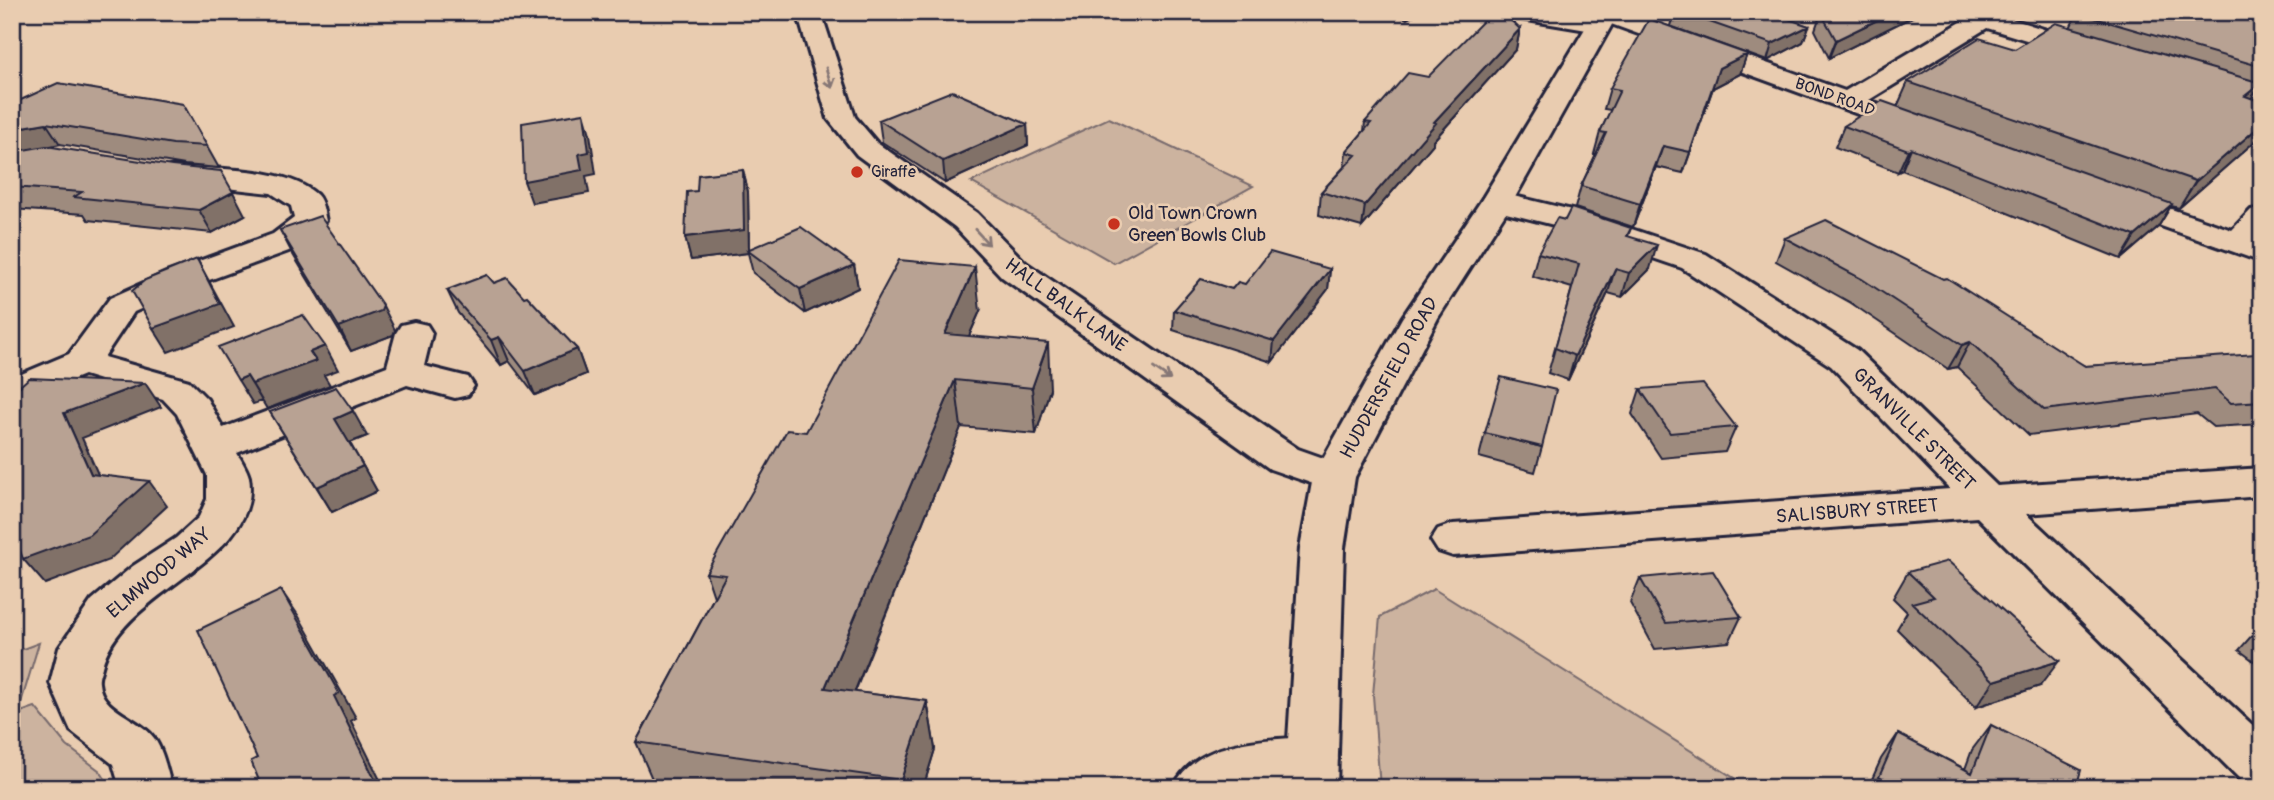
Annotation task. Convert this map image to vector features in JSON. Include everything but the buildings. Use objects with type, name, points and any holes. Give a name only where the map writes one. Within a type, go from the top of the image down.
[{"type":"main road","name":"BOND ROAD","points":[[1521,12],[1604,17],[1937,135]]},
{"type":"main road","name":"HALL BALK LANE","points":[[816,14],[842,119],[867,149],[966,220],[1025,278],[1284,459],[1334,477]]},
{"type":"main road","points":[[1846,102],[1990,16],[2103,55]]},
{"type":"main road","name":"HUDDERSFIELD ROAD","points":[[1312,773],[1322,548],[1334,477],[1420,318],[1497,201],[1604,17]]},
{"type":"main road","points":[[12,392],[82,362],[122,305],[285,241],[310,221],[306,202],[279,185],[185,177],[149,171]]},
{"type":"main road","points":[[2094,191],[2249,248],[2262,217]]},
{"type":"main road","name":"GRANVILLE STREET","points":[[1497,201],[1573,220],[1694,261],[1844,358],[1987,502],[2262,767]]},
{"type":"main road","points":[[404,373],[414,333]]},
{"type":"main road","name":"ELMWOOD WAY","points":[[82,362],[176,390],[193,408],[228,475],[228,499],[216,526],[192,549],[149,578],[108,612],[83,648],[74,682],[89,716],[135,752],[146,788]]},
{"type":"main road","points":[[214,447],[404,373],[455,387]]},
{"type":"main road","name":"SALISBURY STREET","points":[[1453,540],[2262,482]]},
{"type":"main road","points":[[1199,788],[1240,764],[1312,773]]},
{"type":"shaded area","name":"Old Town Crown Green Bowls Club","points":[[1109,118],[1253,186],[1114,263],[971,182]]},
{"type":"shaded area","points":[[1434,589],[1750,788],[1380,788],[1373,695],[1380,617]]},
{"type":"shaded area","points":[[39,643],[18,713],[35,707],[67,746],[100,771],[111,788],[12,788],[12,653]]},
{"type":"place","name":"Giraffe","points":[[857,172]]},
{"type":"place","name":"Old Town Crown Green Bowls Club","points":[[1114,224]]}]
